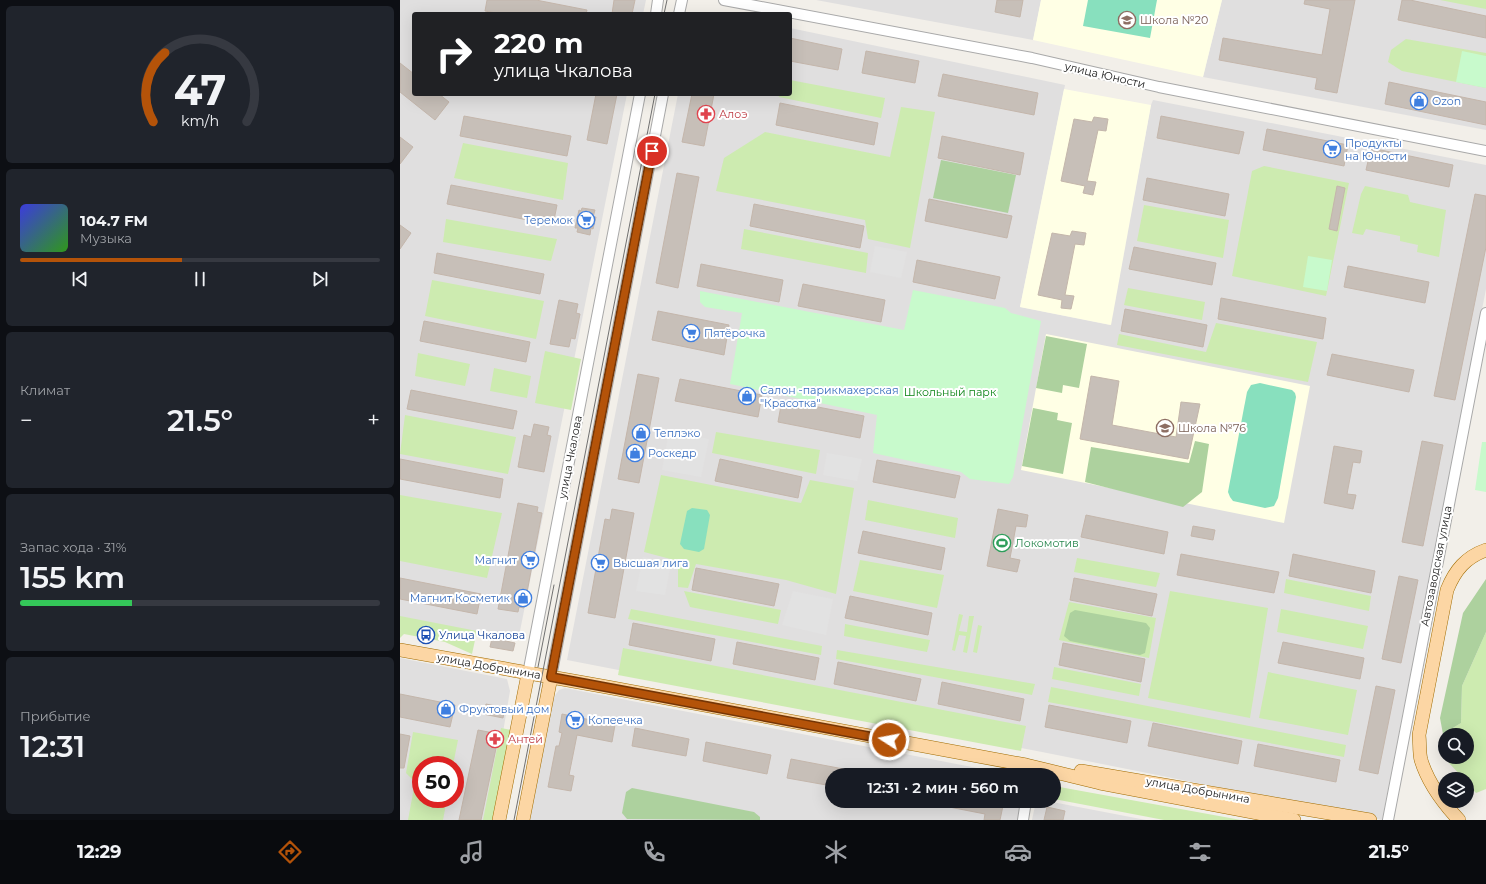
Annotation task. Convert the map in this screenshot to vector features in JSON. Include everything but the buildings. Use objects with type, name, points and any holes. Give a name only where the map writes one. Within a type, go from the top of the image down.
[{"type":"main road","points":[[1459,820],[1446,807],[1431,784],[1421,759],[1419,735],[1444,601],[1452,577],[1467,559],[1486,550]]},
{"type":"main road","name":"улица Добрынина","points":[[400,650],[551,677],[1015,768]]},
{"type":"main road","name":"улица Чкалова","points":[[499,820],[528,674]]},
{"type":"main road","name":"улица Чкалова","points":[[523,820],[551,677]]},
{"type":"main road","name":"улица Добрынина","points":[[1061,774],[1370,820]]},
{"type":"main road","name":"улица Добрынина","points":[[1100,779],[1294,820]]},
{"type":"street","points":[[656,12],[658,0]]},
{"type":"street","points":[[679,12],[682,0]]},
{"type":"street","name":"улица Юности","points":[[724,0],[788,12]]},
{"type":"street","name":"улица Юности","points":[[792,13],[1032,58],[1159,87],[1486,151]]},
{"type":"street","name":"улица Чкалова","points":[[528,674],[640,96]]},
{"type":"street","name":"улица Чкалова","points":[[551,677],[663,96]]},
{"type":"street","name":"Автозаводская улица","points":[[1388,820],[1486,313]]},
{"type":"street","points":[[1023,820],[1025,808]]},
{"type":"shaded area","points":[[400,0],[646,0],[643,12],[412,12],[412,96],[627,96],[518,641],[400,618]]},
{"type":"shaded area","points":[[816,0],[1041,0],[1033,40]]},
{"type":"shaded area","name":"Школа №20","points":[[1041,0],[1222,0],[1203,77],[1033,40]]},
{"type":"shaded area","points":[[1222,0],[1486,0],[1486,130],[1203,77]]},
{"type":"shaded area","points":[[792,28],[1065,85],[1020,307],[1110,325],[1153,100],[1486,165],[1486,289],[1382,820],[1042,752],[567,660],[678,96],[792,96]]},
{"type":"shaded area","points":[[1064,89],[1151,105],[1111,325],[1020,307]]},
{"type":"shaded area","points":[[875,246],[907,252],[901,278],[870,272]]},
{"type":"shaded area","name":"Школа №76","points":[[1046,334],[1310,386],[1284,523],[1021,470]]},
{"type":"shaded area","points":[[669,432],[709,439],[701,477],[662,470]]},
{"type":"shaded area","points":[[827,453],[862,459],[857,481],[823,475]]},
{"type":"shaded area","points":[[643,557],[671,563],[665,595],[636,591]]},
{"type":"shaded area","points":[[793,591],[833,599],[826,635],[782,625]]},
{"type":"shaded area","points":[[400,658],[507,679],[510,691],[488,820],[400,820]]},
{"type":"shaded area","points":[[565,688],[977,768],[825,768],[825,808],[1021,808],[1020,820],[530,820],[552,703],[559,690]]},
{"type":"shaded area","points":[[1061,804],[1146,820],[1032,820],[1035,808],[1061,808]]},
{"type":"green space","points":[[1088,0],[1157,0],[1150,38],[1083,26]]},
{"type":"green space","points":[[1440,0],[1486,0],[1486,9]]},
{"type":"green space","points":[[1406,39],[1486,53],[1486,88],[1402,71],[1388,62],[1391,50]]},
{"type":"green space","points":[[1462,51],[1486,56],[1486,88],[1456,82]]},
{"type":"green space","points":[[792,80],[885,98],[881,118],[779,97],[792,96]]},
{"type":"green space","points":[[901,107],[935,112],[910,248],[868,239],[865,220],[716,191],[724,158],[765,132],[890,157]]},
{"type":"green space","points":[[463,143],[568,163],[563,200],[454,178]]},
{"type":"green space","points":[[941,160],[1016,175],[1008,213],[933,198]]},
{"type":"green space","points":[[1264,166],[1349,183],[1326,296],[1232,276],[1252,171]]},
{"type":"green space","points":[[1365,186],[1408,195],[1410,202],[1446,210],[1439,257],[1417,252],[1418,245],[1400,241],[1400,236],[1366,229],[1363,235],[1352,233],[1361,194]]},
{"type":"green space","points":[[1144,205],[1229,220],[1223,258],[1137,241]]},
{"type":"green space","points":[[446,219],[557,239],[551,261],[443,242]]},
{"type":"green space","points":[[744,229],[868,253],[866,273],[741,249]]},
{"type":"green space","points":[[1308,256],[1332,260],[1327,291],[1303,287]]},
{"type":"green space","points":[[432,280],[544,301],[536,339],[425,316]]},
{"type":"green space","points":[[1128,288],[1205,302],[1202,320],[1124,305]]},
{"type":"green space","name":"Школьный парк","points":[[913,290],[1005,308],[1011,313],[1041,321],[1013,477],[1009,484],[970,479],[961,472],[873,453],[877,415],[730,384],[742,313],[705,307],[700,302],[700,291],[904,330]]},
{"type":"green space","points":[[1216,323],[1317,342],[1308,382],[1117,345],[1119,334],[1206,352]]},
{"type":"green space","points":[[1046,336],[1087,344],[1079,388],[1063,385],[1062,393],[1036,388]]},
{"type":"green space","points":[[545,351],[581,359],[571,410],[535,403]]},
{"type":"green space","points":[[418,353],[470,364],[465,386],[415,376]]},
{"type":"green space","points":[[494,368],[531,376],[527,398],[490,391]]},
{"type":"green space","points":[[1260,383],[1292,390],[1296,397],[1278,498],[1274,506],[1265,508],[1233,501],[1228,492],[1247,392],[1251,385]]},
{"type":"green space","points":[[1033,408],[1058,413],[1057,420],[1072,423],[1063,474],[1022,466]]},
{"type":"green space","points":[[405,415],[516,437],[508,474],[400,454]]},
{"type":"green space","points":[[716,432],[820,450],[816,474],[712,453]]},
{"type":"green space","points":[[1195,441],[1209,444],[1202,492],[1183,507],[1085,482],[1091,447],[1189,463]]},
{"type":"green space","points":[[1482,442],[1486,442],[1486,492],[1475,490]]},
{"type":"green space","points":[[661,475],[801,503],[810,480],[854,488],[836,594],[786,580],[696,564],[688,588],[678,587],[678,561],[644,552]]},
{"type":"green space","points":[[400,495],[502,513],[487,578],[400,561]]},
{"type":"green space","points":[[868,500],[958,518],[955,538],[865,520]]},
{"type":"green space","points":[[692,508],[707,510],[710,515],[704,549],[699,552],[684,549],[680,544],[687,511]]},
{"type":"green space","points":[[1077,558],[1160,573],[1156,587],[1074,572]]},
{"type":"green space","points":[[860,560],[944,575],[937,608],[853,591]]},
{"type":"green space","points":[[1286,579],[1371,596],[1369,611],[1284,593]]},
{"type":"green space","points":[[1486,579],[1486,632],[1462,686],[1461,723],[1453,728],[1442,728],[1440,718],[1463,613]]},
{"type":"green space","points":[[684,591],[781,610],[778,624],[690,607]]},
{"type":"green space","points":[[1170,591],[1268,608],[1250,718],[1148,698]]},
{"type":"green space","points":[[1069,602],[1156,618],[1149,658],[1059,640]]},
{"type":"green space","points":[[631,609],[822,646],[821,655],[628,619]]},
{"type":"green space","points":[[1281,609],[1368,626],[1363,649],[1277,632]]},
{"type":"green space","points":[[1075,610],[1146,623],[1150,628],[1145,653],[1140,655],[1070,641],[1064,636],[1070,613]]},
{"type":"green space","points":[[959,614],[963,615],[959,631],[967,632],[969,616],[974,616],[967,653],[963,652],[966,636],[959,635],[955,651],[952,650]]},
{"type":"green space","points":[[400,616],[477,631],[472,654],[445,642],[404,634],[400,638]]},
{"type":"green space","points":[[845,624],[930,640],[927,652],[844,636]]},
{"type":"green space","points":[[978,625],[982,626],[977,653],[973,652]]},
{"type":"green space","points":[[1486,632],[1486,789],[1476,793],[1474,791],[1474,772],[1457,772],[1450,764],[1474,764],[1474,728],[1453,728],[1461,723],[1462,686]]},
{"type":"green space","points":[[623,648],[1026,726],[1021,751],[618,675]]},
{"type":"green space","points":[[837,650],[1035,684],[1032,695],[836,659]]},
{"type":"green space","points":[[1054,667],[1141,684],[1139,696],[1052,679]]},
{"type":"green space","points":[[1268,672],[1357,690],[1348,735],[1259,718]]},
{"type":"green space","points":[[1051,687],[1346,745],[1344,757],[1048,702]]},
{"type":"green space","points":[[501,728],[512,730],[495,820],[483,820]]},
{"type":"green space","points":[[413,732],[458,740],[455,756],[412,756],[412,779],[406,773]]},
{"type":"green space","points":[[1061,787],[1241,820],[1164,820],[1061,800]]},
{"type":"green space","points":[[632,788],[754,812],[760,817],[760,820],[627,819],[622,813],[626,792]]},
{"type":"green space","points":[[412,798],[412,808],[445,808],[443,820],[408,820]]},
{"type":"tram line","points":[[664,12],[667,0]]},
{"type":"tram line","points":[[514,820],[655,96]]},
{"type":"tram line","points":[[538,667],[554,585]]},
{"type":"place","name":"Школа №20","points":[[1127,20]]},
{"type":"place","name":"Ozon","points":[[1419,101]]},
{"type":"place","name":"Алоэ","points":[[706,114]]},
{"type":"place","name":"Продукты на Юности","points":[[1332,149]]},
{"type":"place","name":"Теремок","points":[[586,220]]},
{"type":"place","name":"Пятёрочка","points":[[691,333]]},
{"type":"place","name":"Салон -парикмахерская \"Красотка\"","points":[[747,396]]},
{"type":"place","name":"Школа №76","points":[[1165,428]]},
{"type":"place","name":"Теплэко","points":[[641,433]]},
{"type":"place","name":"Роскедр","points":[[635,453]]},
{"type":"place","name":"Локомотив","points":[[1002,543]]},
{"type":"place","name":"Магнит","points":[[530,560]]},
{"type":"place","name":"Высшая лига","points":[[600,563]]},
{"type":"place","name":"Магнит Косметик","points":[[523,598]]},
{"type":"place","name":"Улица Чкалова","points":[[426,635]]},
{"type":"place","name":"Фруктовый дом","points":[[446,709]]},
{"type":"place","name":"Копеечка","points":[[575,720]]},
{"type":"place","name":"Антей","points":[[495,739]]},
{"type":"route","points":[[652,151],[551,677],[889,740]]}]
